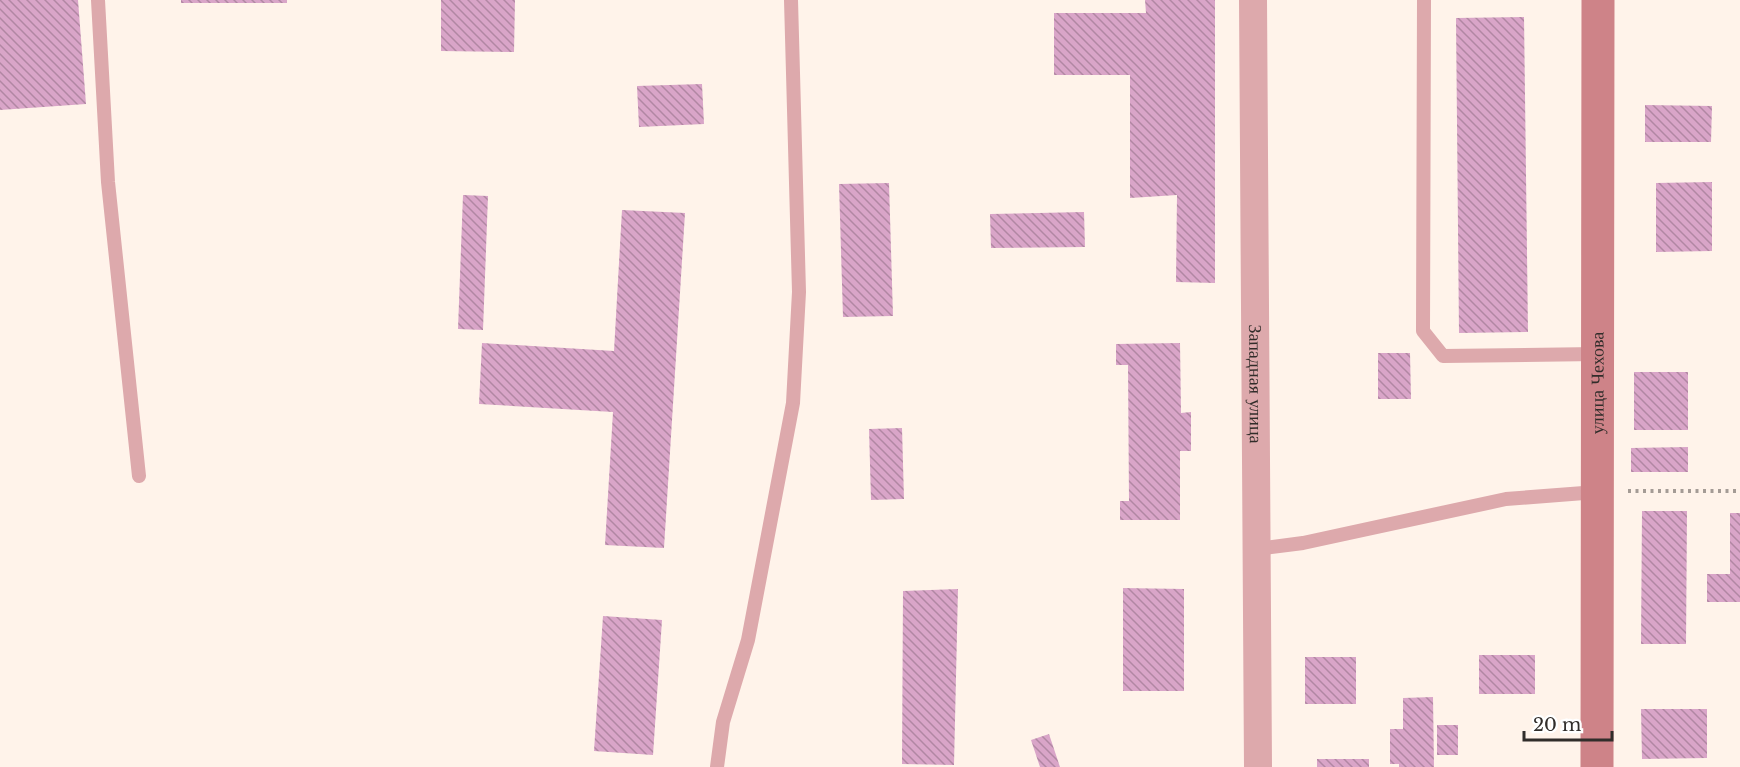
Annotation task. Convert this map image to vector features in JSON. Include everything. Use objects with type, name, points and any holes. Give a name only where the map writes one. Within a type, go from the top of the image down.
[{"type":"street","name":"Западная улица","points":[[1253,0],[1258,767]]},
{"type":"street","name":"улица Чехова","points":[[1597,767],[1598,0]]},
{"type":"lane","points":[[98,0],[108,182],[139,476]]},
{"type":"lane","points":[[717,767],[723,722],[748,640],[793,403],[799,292],[790,0]]},
{"type":"lane","points":[[1424,0],[1424,332],[1443,356],[1597,354]]},
{"type":"lane","points":[[1257,549],[1303,543],[1506,499],[1598,492]]},
{"type":"path","points":[[1598,492],[1740,491]]},
{"type":"building","points":[[0,0],[78,0],[86,104],[0,110]]},
{"type":"building","points":[[181,0],[287,0],[287,3],[181,3]]},
{"type":"building","points":[[441,0],[515,0],[514,52],[441,51]]},
{"type":"building","points":[[1145,0],[1215,0],[1215,283],[1176,282],[1177,195],[1130,198],[1130,75],[1054,75],[1054,13],[1146,13]]},
{"type":"building","points":[[1524,17],[1528,332],[1459,333],[1456,18]]},
{"type":"building","points":[[702,84],[704,124],[639,127],[637,86]]},
{"type":"building","points":[[1645,105],[1712,106],[1711,142],[1645,142]]},
{"type":"building","points":[[1712,182],[1712,251],[1656,252],[1656,183]]},
{"type":"building","points":[[889,183],[893,316],[843,317],[839,184]]},
{"type":"building","points":[[463,195],[488,196],[483,330],[458,329]]},
{"type":"building","points":[[622,210],[685,213],[664,548],[605,545],[613,412],[479,404],[482,343],[614,351]]},
{"type":"building","points":[[1084,212],[1085,247],[991,248],[990,214]]},
{"type":"building","points":[[1180,343],[1181,413],[1191,412],[1191,451],[1180,451],[1180,520],[1120,520],[1120,501],[1129,501],[1128,365],[1116,365],[1116,344]]},
{"type":"building","points":[[1378,353],[1410,353],[1411,399],[1378,399]]},
{"type":"building","points":[[1634,372],[1688,372],[1688,430],[1634,430]]},
{"type":"building","points":[[902,428],[904,499],[871,500],[869,429]]},
{"type":"building","points":[[1688,447],[1688,472],[1631,472],[1631,448]]},
{"type":"building","points":[[1642,511],[1687,511],[1686,644],[1641,644]]},
{"type":"building","points":[[1730,513],[1740,513],[1740,602],[1707,602],[1707,574],[1730,574]]},
{"type":"building","points":[[1123,588],[1184,589],[1184,691],[1123,691]]},
{"type":"building","points":[[958,589],[954,765],[902,764],[903,591]]},
{"type":"building","points":[[603,616],[662,620],[653,755],[594,751]]},
{"type":"building","points":[[1479,655],[1535,655],[1535,694],[1479,694]]},
{"type":"building","points":[[1305,657],[1356,657],[1356,704],[1305,704]]},
{"type":"building","points":[[1433,697],[1434,767],[1399,767],[1399,764],[1390,764],[1390,729],[1403,729],[1403,698]]},
{"type":"building","points":[[1641,709],[1707,709],[1707,758],[1642,759]]},
{"type":"building","points":[[1437,725],[1458,725],[1458,755],[1437,755]]},
{"type":"building","points":[[1049,734],[1060,767],[1040,767],[1031,740]]},
{"type":"building","points":[[1317,759],[1369,759],[1369,767],[1317,767]]}]
